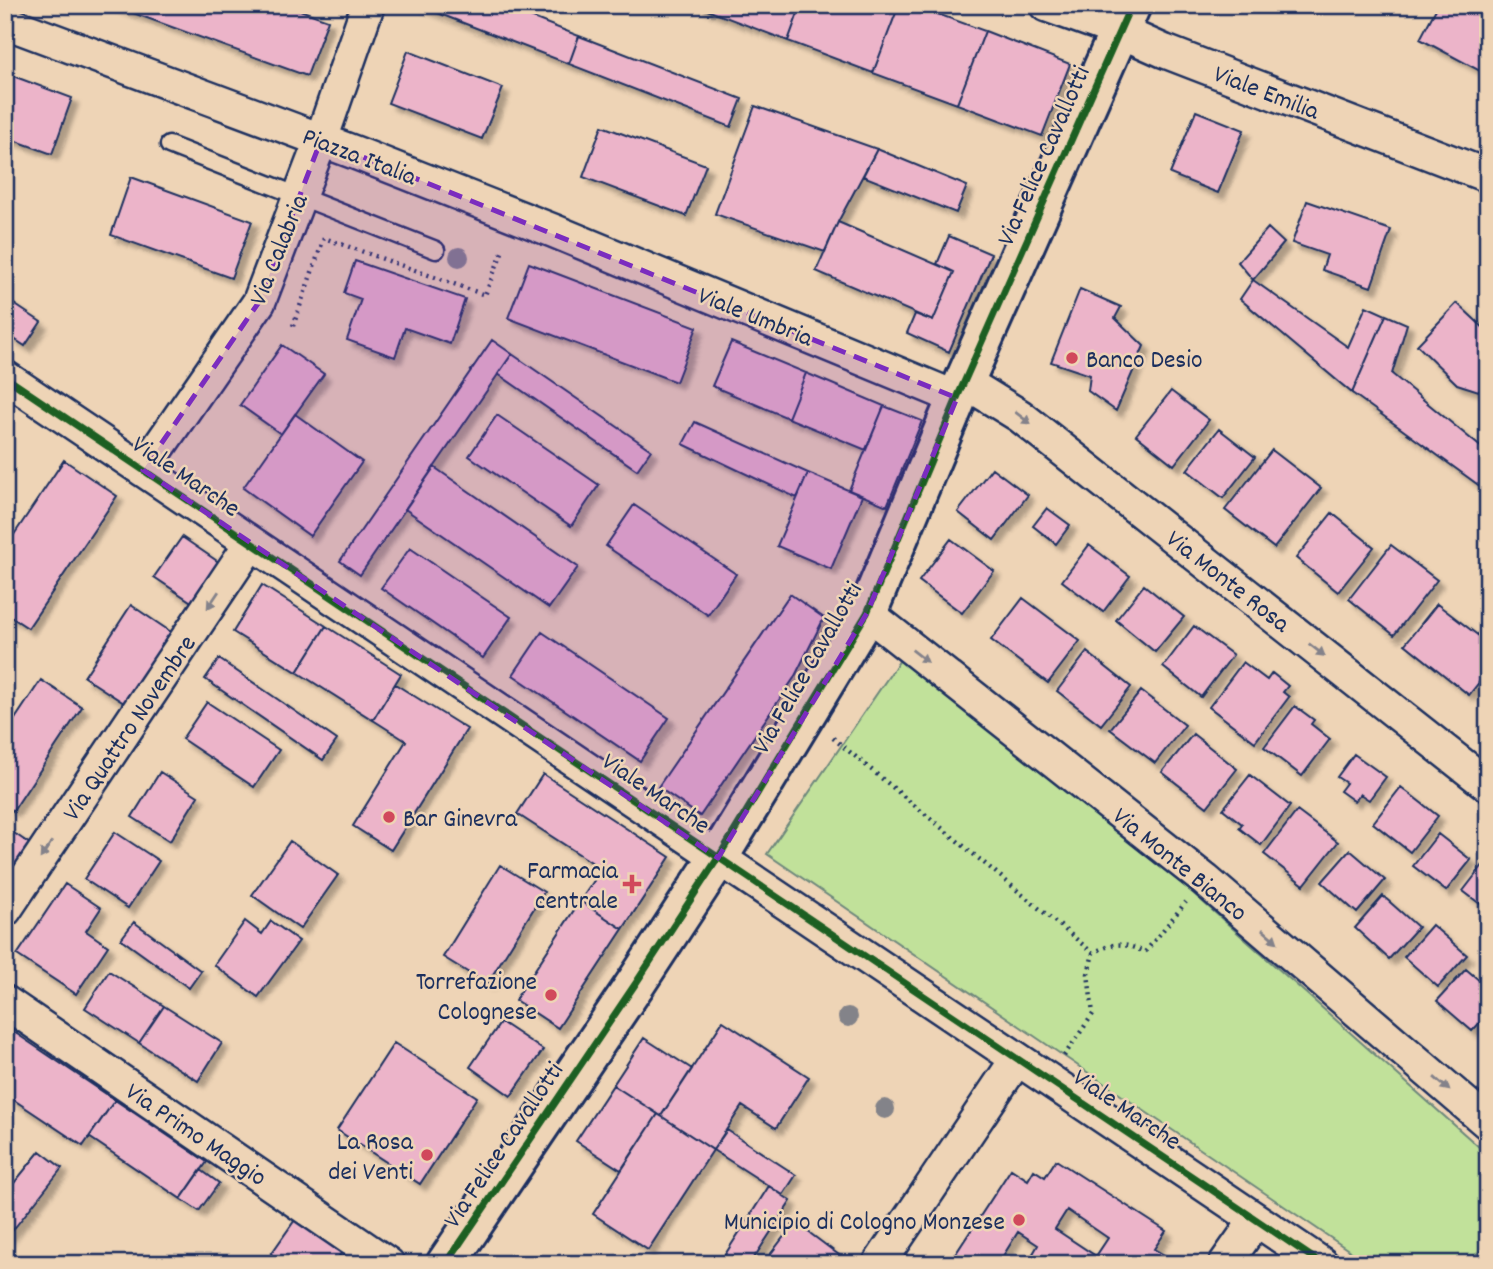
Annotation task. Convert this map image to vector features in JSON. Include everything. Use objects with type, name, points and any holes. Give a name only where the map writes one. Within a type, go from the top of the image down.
[{"type":"street","name":"Via Calabria","points":[[143,470],[258,302],[321,140],[368,5]]},
{"type":"street","name":"Viale Emilia","points":[[1046,5],[1125,18],[1164,51],[1488,176]]},
{"type":"street","name":"Via Felice Cavallotti","points":[[446,1264],[718,858],[867,612],[961,390],[1125,18]]},
{"type":"street","name":"Piazza Italia","points":[[5,22],[321,140],[554,231]]},
{"type":"street","name":"Viale Umbria","points":[[554,231],[961,390]]},
{"type":"street","name":"Viale Marche","points":[[5,377],[1322,1264]]},
{"type":"street","name":"Via Monte Rosa","points":[[961,390],[1020,416],[1488,785]]},
{"type":"street","name":"Via Quattro Novembre","points":[[5,910],[251,543]]},
{"type":"street","name":"Via Monte Bianco","points":[[867,612],[1205,880],[1488,1123]]},
{"type":"street","name":"Via Primo Maggio","points":[[5,1002],[388,1264]]},
{"type":"street","points":[[878,1264],[1017,1059]]},
{"type":"street","points":[[1225,1264],[1256,1220]]},
{"type":"lane","points":[[169,145],[436,250]]},
{"type":"path","points":[[293,326],[324,237],[485,295],[503,250]]},
{"type":"path","points":[[833,738],[1093,953]]},
{"type":"path","points":[[1093,953],[1111,944],[1129,946],[1145,952],[1205,880]]},
{"type":"path","points":[[1048,1080],[1093,1014],[1088,974],[1093,953]]},
{"type":"highlighted area","points":[[321,140],[957,398],[867,613],[718,858],[143,470],[259,302]]},
{"type":"green space","points":[[900,660],[1186,887],[1488,1155],[1488,1244],[1465,1264],[1369,1264],[767,854]]},
{"type":"building","points":[[111,5],[286,5],[328,20],[307,76]]},
{"type":"building","points":[[417,5],[500,5],[579,36],[569,64]]},
{"type":"building","points":[[801,5],[788,41],[699,7]]},
{"type":"building","points":[[801,5],[899,5],[873,73],[788,41]]},
{"type":"building","points":[[899,5],[913,5],[985,31],[957,104],[873,73]]},
{"type":"building","points":[[1438,5],[1479,5],[1488,10],[1488,57],[1480,71],[1420,39]]},
{"type":"building","points":[[985,31],[1070,64],[1042,136],[957,104]]},
{"type":"building","points":[[579,36],[742,99],[731,127],[569,64]]},
{"type":"building","points":[[408,51],[503,88],[482,139],[388,103]]},
{"type":"building","points":[[5,73],[72,98],[52,154],[5,137]]},
{"type":"building","points":[[755,106],[877,149],[825,252],[715,214]]},
{"type":"building","points":[[1196,111],[1244,130],[1218,193],[1170,174]]},
{"type":"building","points":[[602,126],[706,165],[686,216],[583,177]]},
{"type":"building","points":[[877,149],[967,186],[956,213],[863,176]]},
{"type":"building","points":[[131,177],[252,221],[231,278],[111,235]]},
{"type":"building","points":[[1307,201],[1391,230],[1371,287],[1322,270],[1327,255],[1292,243]]},
{"type":"building","points":[[838,222],[954,272],[933,321],[816,271]]},
{"type":"building","points":[[1268,228],[1284,243],[1253,280],[1238,262]]},
{"type":"building","points":[[949,236],[991,254],[949,352],[907,333],[915,314],[933,321],[954,272],[937,264]]},
{"type":"building","points":[[355,261],[465,299],[450,344],[405,328],[395,357],[347,340],[361,299],[344,293]]},
{"type":"building","points":[[529,263],[697,327],[676,382],[508,318]]},
{"type":"building","points":[[1253,280],[1348,347],[1366,306],[1386,315],[1352,393],[1240,299]]},
{"type":"building","points":[[1080,289],[1121,307],[1115,318],[1144,346],[1116,411],[1088,391],[1090,375],[1051,362]]},
{"type":"building","points":[[5,298],[41,322],[25,346],[5,333]]},
{"type":"building","points":[[1457,303],[1488,332],[1488,394],[1457,384],[1417,345]]},
{"type":"building","points":[[1386,315],[1407,324],[1392,374],[1488,453],[1488,492],[1352,393]]},
{"type":"building","points":[[492,340],[512,354],[360,575],[340,561]]},
{"type":"building","points":[[731,342],[806,373],[788,418],[712,386]]},
{"type":"building","points":[[282,345],[324,374],[281,434],[240,405]]},
{"type":"building","points":[[512,354],[651,450],[637,470],[498,374]]},
{"type":"building","points":[[806,373],[884,406],[866,450],[788,418]]},
{"type":"building","points":[[1171,391],[1209,420],[1174,465],[1136,435]]},
{"type":"building","points":[[884,406],[922,421],[887,506],[849,490]]},
{"type":"building","points":[[295,414],[362,462],[310,536],[243,488]]},
{"type":"building","points":[[497,415],[599,485],[571,526],[469,456]]},
{"type":"building","points":[[695,422],[808,473],[797,498],[683,444]]},
{"type":"building","points":[[1219,429],[1255,457],[1223,498],[1187,470]]},
{"type":"building","points":[[1272,450],[1321,488],[1274,548],[1225,510]]},
{"type":"building","points":[[64,460],[117,496],[28,628],[5,613],[5,548]]},
{"type":"building","points":[[434,467],[578,567],[549,608],[405,509]]},
{"type":"building","points":[[992,468],[1028,495],[994,540],[958,512]]},
{"type":"building","points":[[808,473],[862,496],[831,569],[777,546]]},
{"type":"building","points":[[634,505],[736,574],[708,615],[606,546]]},
{"type":"building","points":[[1047,508],[1070,525],[1056,544],[1033,526]]},
{"type":"building","points":[[1332,513],[1374,547],[1338,592],[1296,558]]},
{"type":"building","points":[[182,537],[223,565],[196,605],[154,577]]},
{"type":"building","points":[[951,539],[994,571],[962,613],[919,581]]},
{"type":"building","points":[[1089,545],[1130,576],[1103,612],[1062,581]]},
{"type":"building","points":[[1391,545],[1437,580],[1394,635],[1349,599]]},
{"type":"building","points":[[410,548],[511,617],[483,658],[381,588]]},
{"type":"building","points":[[262,585],[326,626],[297,672],[233,632]]},
{"type":"building","points":[[1144,585],[1184,617],[1155,652],[1116,620]]},
{"type":"building","points":[[790,594],[824,618],[794,678],[700,816],[658,787]]},
{"type":"building","points":[[1023,598],[1080,641],[1048,683],[991,640]]},
{"type":"building","points":[[1437,604],[1488,643],[1488,671],[1469,695],[1405,644]]},
{"type":"building","points":[[131,605],[171,632],[124,703],[84,677]]},
{"type":"building","points":[[326,626],[401,674],[373,720],[297,672]]},
{"type":"building","points":[[1194,626],[1233,655],[1201,697],[1163,667]]},
{"type":"building","points":[[542,632],[669,718],[640,761],[513,675]]},
{"type":"building","points":[[1087,652],[1131,687],[1101,725],[1057,691]]},
{"type":"building","points":[[219,659],[337,740],[323,760],[205,679]]},
{"type":"building","points":[[1243,662],[1267,680],[1272,673],[1288,686],[1283,692],[1289,697],[1255,742],[1209,707]]},
{"type":"building","points":[[41,680],[82,707],[13,811],[5,805],[5,734]]},
{"type":"building","points":[[395,684],[467,729],[391,850],[353,826],[406,741],[373,720]]},
{"type":"building","points":[[1141,691],[1185,725],[1155,763],[1110,729]]},
{"type":"building","points":[[207,702],[279,750],[254,787],[182,739]]},
{"type":"building","points":[[1295,706],[1314,720],[1311,724],[1330,739],[1302,776],[1264,747]]},
{"type":"building","points":[[1193,734],[1237,769],[1207,807],[1162,772]]},
{"type":"building","points":[[1354,754],[1386,777],[1369,800],[1360,794],[1354,801],[1340,791],[1346,783],[1337,777]]},
{"type":"building","points":[[160,772],[198,796],[170,841],[132,817]]},
{"type":"building","points":[[543,774],[670,857],[623,929],[580,901],[602,869],[517,814]]},
{"type":"building","points":[[1250,775],[1290,806],[1261,845],[1239,828],[1242,824],[1223,809]]},
{"type":"building","points":[[1401,787],[1438,816],[1410,852],[1373,823]]},
{"type":"building","points":[[1297,811],[1338,842],[1304,885],[1264,854]]},
{"type":"building","points":[[5,827],[30,844],[5,880]]},
{"type":"building","points":[[115,832],[159,861],[128,908],[84,879]]},
{"type":"building","points":[[1438,834],[1471,860],[1446,891],[1413,866]]},
{"type":"building","points":[[290,841],[338,875],[300,929],[252,895]]},
{"type":"building","points":[[1350,850],[1385,880],[1357,913],[1322,882]]},
{"type":"building","points":[[1488,860],[1488,910],[1463,891]]},
{"type":"building","points":[[500,865],[544,892],[487,984],[443,957]]},
{"type":"building","points":[[65,884],[101,908],[86,931],[108,946],[76,994],[17,955]]},
{"type":"building","points":[[1383,896],[1418,927],[1389,959],[1355,928]]},
{"type":"building","points":[[580,901],[623,929],[558,1028],[515,1000]]},
{"type":"building","points":[[245,921],[262,934],[271,921],[299,941],[258,997],[214,965]]},
{"type":"building","points":[[134,922],[201,971],[189,988],[121,939]]},
{"type":"building","points":[[1432,925],[1467,955],[1438,987],[1404,957]]},
{"type":"building","points":[[1466,969],[1488,988],[1488,1014],[1472,1031],[1437,1001]]},
{"type":"building","points":[[109,971],[164,1006],[139,1043],[85,1008]]},
{"type":"building","points":[[164,1006],[222,1043],[198,1081],[139,1043]]},
{"type":"building","points":[[723,1021],[809,1077],[776,1128],[742,1106],[713,1150],[661,1116]]},
{"type":"building","points":[[501,1022],[543,1050],[511,1096],[470,1067]]},
{"type":"building","points":[[5,1026],[115,1100],[83,1146],[5,1094]]},
{"type":"building","points":[[644,1038],[692,1069],[661,1116],[613,1085]]},
{"type":"building","points":[[394,1043],[477,1097],[420,1184],[337,1130]]},
{"type":"building","points":[[613,1085],[658,1114],[621,1170],[576,1141]]},
{"type":"building","points":[[115,1100],[207,1162],[181,1199],[89,1137]]},
{"type":"building","points":[[658,1114],[713,1150],[648,1250],[593,1214]]},
{"type":"building","points":[[727,1130],[796,1175],[783,1195],[713,1150]]},
{"type":"building","points":[[40,1151],[62,1168],[5,1240],[5,1194]]},
{"type":"building","name":"Municipio di Cologno Monzese","points":[[1056,1160],[1166,1231],[1154,1249],[1166,1256],[1161,1264],[1027,1264],[1038,1245],[1018,1232],[998,1264],[949,1264],[1011,1169],[1028,1180],[1034,1170],[1045,1177]],"holes":[[[1067,1210],[1108,1238],[1096,1256],[1055,1229]]]},
{"type":"building","points":[[201,1170],[219,1183],[199,1211],[181,1199]]},
{"type":"building","points":[[769,1186],[791,1201],[750,1264],[719,1264]]},
{"type":"building","points":[[297,1217],[343,1250],[334,1264],[264,1264]]},
{"type":"building","points":[[795,1222],[851,1264],[763,1264]]},
{"type":"cycle path","points":[[446,1264],[718,858],[867,613],[957,398],[1131,5]]},
{"type":"cycle path","points":[[5,377],[1322,1264]]},
{"type":"place","name":"Banco Desio","points":[[1072,358]]},
{"type":"place","name":"Bar Ginevra","points":[[389,817]]},
{"type":"place","name":"Farmacia centrale","points":[[632,884]]},
{"type":"place","name":"Torrefazione Colognese","points":[[551,995]]},
{"type":"place","name":"La Rosa dei Venti","points":[[427,1155]]},
{"type":"place","name":"Municipio di Cologno Monzese","points":[[1019,1220]]}]
